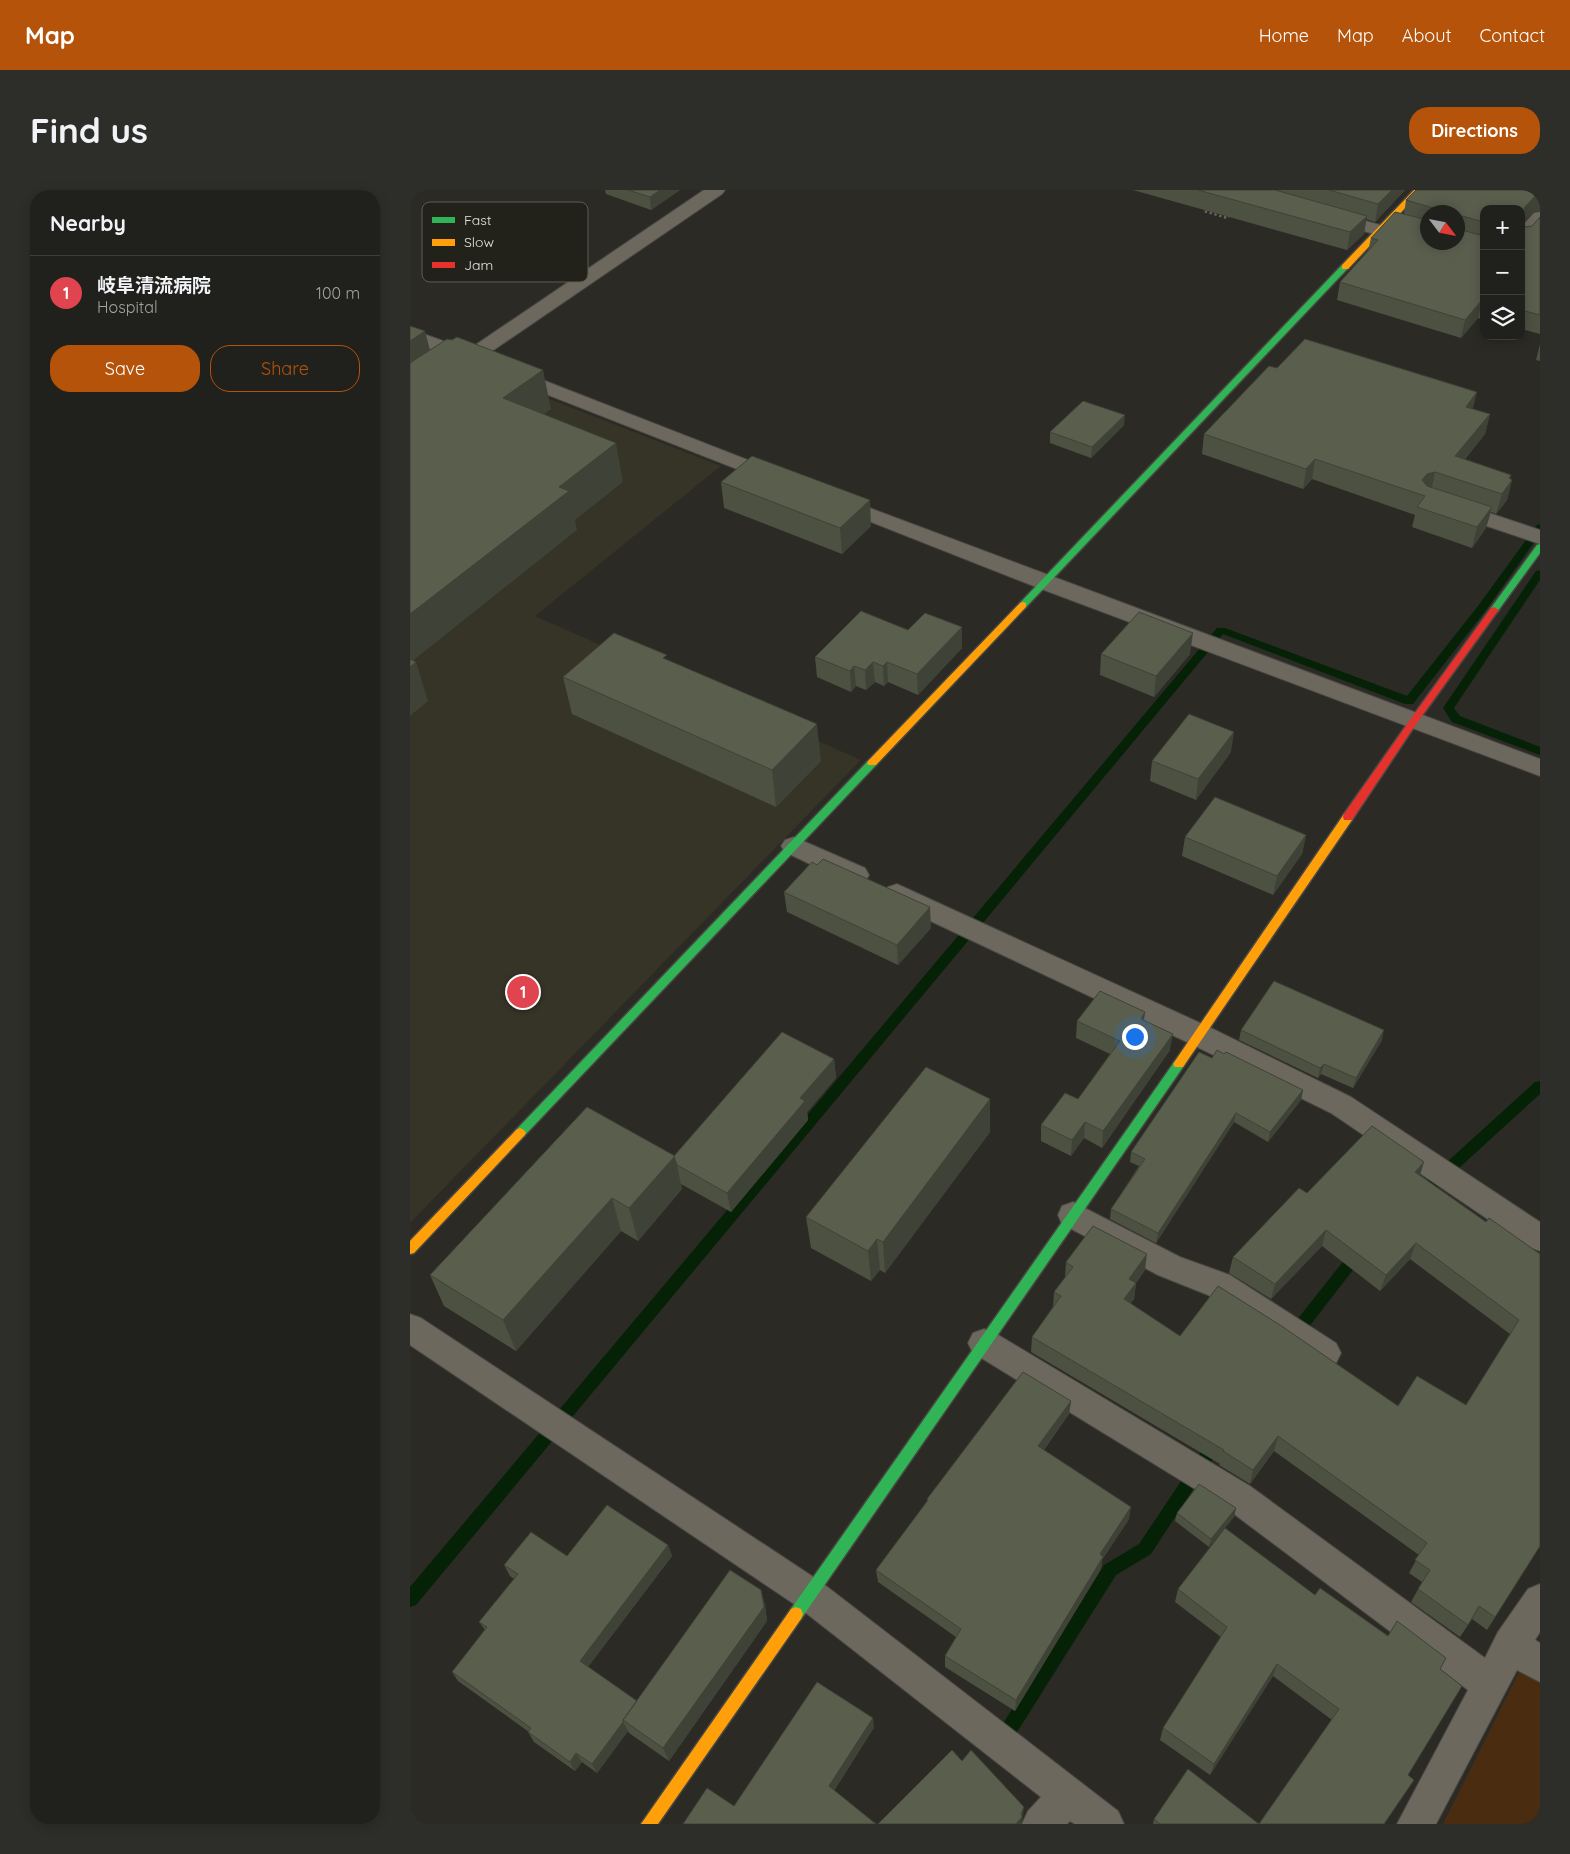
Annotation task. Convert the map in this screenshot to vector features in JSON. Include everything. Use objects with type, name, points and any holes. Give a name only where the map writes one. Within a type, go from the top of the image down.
[{"type":"street","points":[[588,277],[716,190]]},
{"type":"street","points":[[410,1249],[1044,582],[1389,226],[1418,190]]},
{"type":"street","points":[[1312,212],[1389,226]]},
{"type":"street","points":[[1525,234],[1540,217]]},
{"type":"street","points":[[410,398],[580,282]]},
{"type":"street","points":[[410,335],[1044,582],[1413,722],[1540,768]]},
{"type":"street","points":[[1430,500],[1540,537]]},
{"type":"street","points":[[648,1824],[1199,1035],[1413,722],[1540,547]]},
{"type":"street","points":[[794,846],[1199,1035],[1341,1105],[1540,1238]]},
{"type":"street","points":[[1073,1215],[1169,1266],[1219,1285],[1325,1353]]},
{"type":"street","points":[[410,1328],[809,1594],[1105,1824]]},
{"type":"street","points":[[984,1344],[1238,1497],[1490,1684]]},
{"type":"street","points":[[1416,1824],[1511,1645],[1540,1602]]},
{"type":"street","points":[[1511,1645],[1540,1664]]},
{"type":"street","points":[[1040,1824],[1069,1795]]},
{"type":"path","points":[[1219,194],[1233,197],[1244,202],[1227,218],[1204,211],[1219,194]]},
{"type":"shaded area","points":[[470,368],[721,466],[535,616],[861,760],[410,1223],[410,409]]},
{"type":"shaded area","points":[[1520,1670],[1540,1683],[1540,1824],[1443,1824]]},
{"type":"building","points":[[628,190],[660,190],[650,197]]},
{"type":"building","points":[[1198,190],[1275,190],[1367,216],[1350,232]]},
{"type":"building","points":[[1329,190],[1392,190],[1378,204]]},
{"type":"building","points":[[1416,190],[1540,190],[1540,193],[1525,207],[1525,205],[1480,205],[1480,221],[1465,217],[1465,205],[1423,205],[1406,200]]},
{"type":"building","points":[[1395,212],[1420,218],[1420,250],[1465,250],[1465,231],[1480,235],[1480,302],[1465,320],[1340,282],[1378,240],[1371,238]]},
{"type":"building","points":[[1540,217],[1540,315],[1525,311],[1525,226],[1532,226]]},
{"type":"building","points":[[410,326],[425,331],[410,341]]},
{"type":"building","points":[[457,337],[543,370],[503,398],[616,443],[559,487],[569,491],[410,614],[410,363],[447,339],[452,340]]},
{"type":"building","points":[[1305,339],[1477,392],[1466,407],[1490,414],[1455,456],[1511,475],[1509,478],[1512,480],[1502,494],[1435,472],[1427,474],[1422,480],[1427,486],[1492,507],[1477,527],[1417,507],[1425,496],[1315,459],[1306,469],[1204,434],[1269,366],[1277,368]]},
{"type":"building","points":[[1083,401],[1125,415],[1092,447],[1050,432]]},
{"type":"building","points":[[752,456],[870,500],[840,528],[721,482]]},
{"type":"building","points":[[861,611],[908,630],[925,613],[962,627],[917,674],[887,662],[883,666],[873,662],[865,670],[854,666],[850,671],[815,657]]},
{"type":"building","points":[[1139,612],[1193,633],[1156,676],[1101,654]]},
{"type":"building","points":[[614,633],[667,655],[663,658],[817,724],[772,770],[563,677]]},
{"type":"building","points":[[410,659],[416,662],[410,667]]},
{"type":"building","points":[[1189,714],[1234,732],[1198,779],[1152,761]]},
{"type":"building","points":[[1215,797],[1306,835],[1277,876],[1185,837]]},
{"type":"building","points":[[823,859],[930,907],[897,945],[784,892],[812,862],[817,865]]},
{"type":"building","points":[[1274,981],[1384,1030],[1356,1078],[1324,1064],[1320,1068],[1241,1030]]},
{"type":"building","points":[[1100,991],[1145,1012],[1141,1019],[1173,1034],[1103,1131],[1085,1122],[1072,1140],[1041,1125],[1065,1093],[1078,1099],[1120,1041],[1077,1021]]},
{"type":"building","points":[[782,1032],[834,1059],[800,1098],[805,1101],[727,1193],[677,1165],[674,1156]]},
{"type":"building","points":[[1217,1050],[1224,1054],[1226,1052],[1303,1090],[1270,1132],[1236,1113],[1158,1233],[1111,1209],[1145,1159],[1131,1152],[1199,1052],[1212,1058]]},
{"type":"building","points":[[926,1067],[990,1099],[883,1242],[877,1239],[868,1251],[806,1217]]},
{"type":"building","points":[[587,1107],[675,1156],[629,1208],[612,1198],[503,1320],[430,1275]]},
{"type":"building","points":[[1372,1126],[1424,1162],[1415,1172],[1486,1222],[1489,1218],[1540,1254],[1540,1546],[1495,1617],[1479,1606],[1468,1625],[1418,1589],[1430,1570],[1415,1560],[1427,1543],[1278,1436],[1253,1470],[1224,1450],[1032,1337],[1061,1296],[1054,1292],[1073,1267],[1066,1262],[1093,1226],[1147,1254],[1129,1279],[1136,1283],[1124,1299],[1180,1336],[1218,1286],[1280,1325],[1398,1406],[1417,1376],[1466,1405],[1519,1320],[1416,1243],[1386,1275],[1326,1230],[1275,1284],[1233,1257],[1299,1188],[1307,1193]]},
{"type":"building","points":[[1023,1372],[1071,1401],[1038,1446],[1131,1507],[1100,1554],[1103,1557],[1016,1700],[945,1656],[961,1629],[876,1570]]},
{"type":"building","points":[[1199,1484],[1236,1508],[1211,1539],[1177,1513]]},
{"type":"building","points":[[607,1505],[668,1545],[580,1661],[637,1701],[592,1764],[576,1753],[570,1762],[528,1732],[531,1728],[452,1672],[487,1627],[479,1622],[518,1574],[504,1565],[531,1532],[567,1556]]},
{"type":"building","points":[[1225,1528],[1315,1595],[1320,1588],[1388,1636],[1397,1621],[1446,1658],[1440,1669],[1462,1686],[1408,1775],[1414,1780],[1384,1824],[1259,1824],[1339,1709],[1277,1664],[1214,1764],[1163,1728],[1227,1627],[1178,1589]]},
{"type":"building","points":[[730,1570],[761,1590],[764,1607],[663,1748],[623,1720]]},
{"type":"building","points":[[817,1682],[873,1718],[829,1786],[876,1824],[683,1824],[707,1788],[734,1806]]},
{"type":"building","points":[[952,1750],[962,1761],[971,1750],[1024,1807],[1021,1814],[1022,1817],[1016,1824],[878,1824]]},
{"type":"building","points":[[1188,1769],[1259,1824],[1160,1824],[1154,1819]]},
{"type":"waterway","points":[[410,1599],[1221,630],[1409,701],[1482,608],[1540,527]]},
{"type":"waterway","points":[[1540,573],[1448,708],[1456,719],[1540,751]]},
{"type":"waterway","points":[[1420,1195],[1540,1086]]},
{"type":"waterway","points":[[1293,1336],[1358,1253]]},
{"type":"waterway","points":[[1001,1742],[1110,1570],[1145,1549],[1215,1443]]},
{"type":"traffic: fast","points":[[1023,605],[1345,267]]},
{"type":"traffic: fast","points":[[1494,610],[1540,547]]},
{"type":"traffic: fast","points":[[520,1133],[872,763]]},
{"type":"traffic: fast","points":[[796,1614],[1179,1064]]},
{"type":"traffic: slow","points":[[1345,267],[1418,190]]},
{"type":"traffic: slow","points":[[872,763],[1023,605]]},
{"type":"traffic: slow","points":[[1179,1064],[1348,817]]},
{"type":"traffic: slow","points":[[410,1249],[520,1133]]},
{"type":"traffic: slow","points":[[649,1824],[796,1614]]},
{"type":"traffic: jam","points":[[1348,817],[1413,722],[1494,610]]},
{"type":"place","name":"岐阜清流病院","points":[[523,992]]}]
